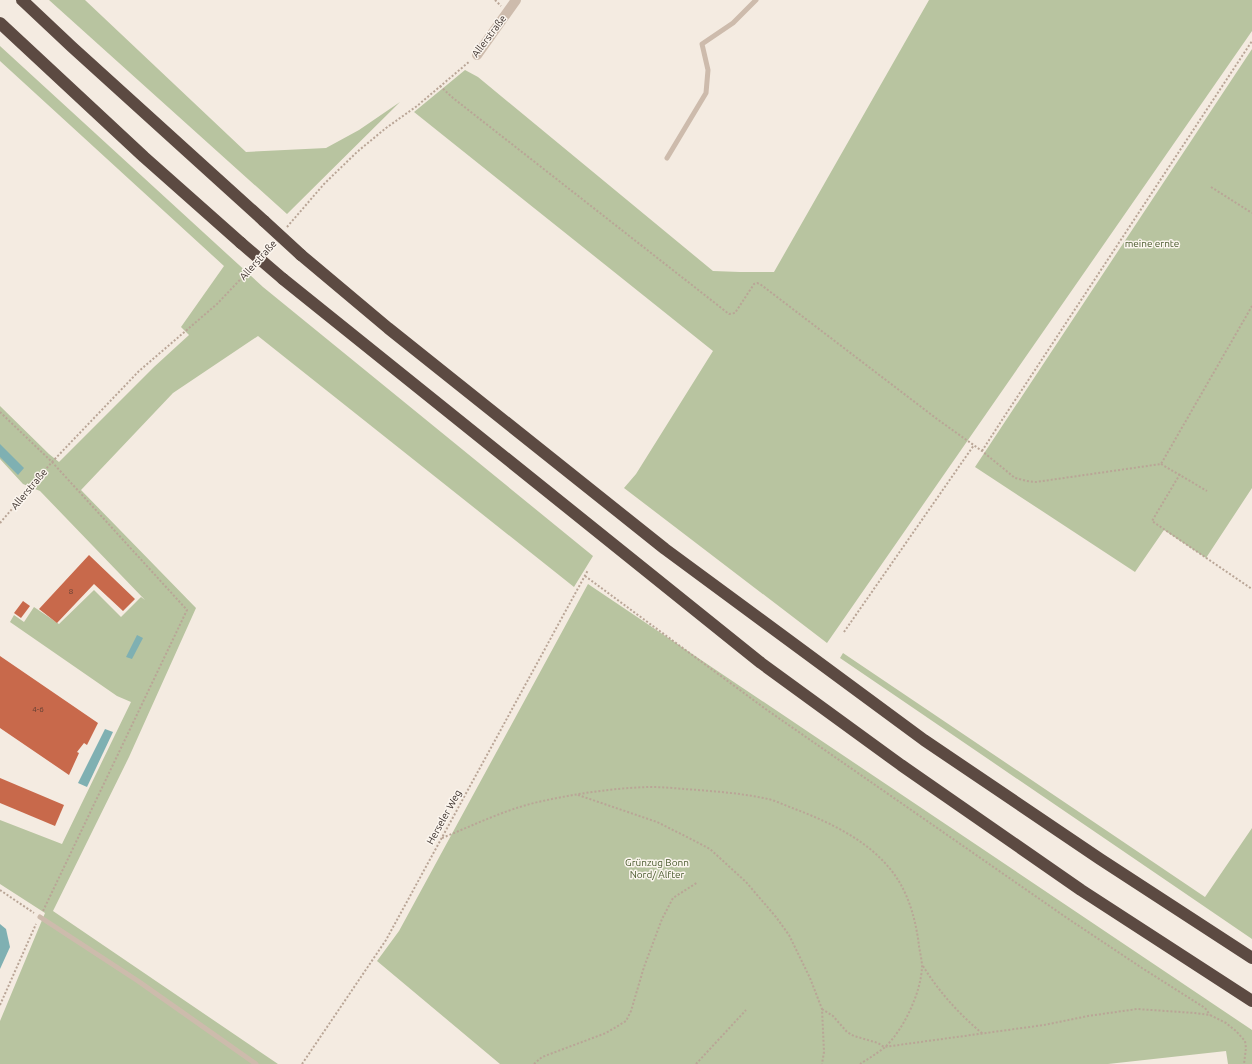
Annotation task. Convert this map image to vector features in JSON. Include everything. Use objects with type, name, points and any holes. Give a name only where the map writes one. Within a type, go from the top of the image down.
[{"type":"highway","points":[[22,0],[301,255],[388,328],[671,554],[924,740],[1100,859],[1252,958]]},
{"type":"highway","points":[[2,26],[144,157],[283,279],[768,667],[901,765],[1081,890],[1252,1001]]},
{"type":"street","name":"Allerstraße","points":[[477,55],[516,0]]},
{"type":"lane","points":[[667,158],[706,93],[708,70],[702,44],[733,23],[756,0]]},
{"type":"lane","points":[[40,917],[138,981],[256,1064]]},
{"type":"path","points":[[982,451],[1252,41]]},
{"type":"path","name":"Allerstraße","points":[[283,232],[324,184],[357,152],[386,128],[417,106],[477,55]]},
{"type":"path","points":[[440,86],[453,98],[730,314],[735,314],[754,284],[760,284],[937,419],[982,451],[1015,478],[1036,482],[1161,464],[1207,491]]},
{"type":"path","points":[[1211,187],[1252,213]]},
{"type":"path","name":"Allerstraße","points":[[263,255],[273,243]]},
{"type":"path","name":"Allerstraße","points":[[0,523],[52,462],[138,371],[217,304],[258,261]]},
{"type":"path","points":[[1161,464],[1252,306]]},
{"type":"path","points":[[0,412],[52,462],[187,610],[40,917],[0,1005]]},
{"type":"path","points":[[844,632],[974,445]]},
{"type":"path","points":[[1180,474],[1152,521],[1252,589]]},
{"type":"path","name":"Herseler Weg","points":[[302,1064],[386,940],[588,570]]},
{"type":"path","points":[[585,576],[767,710],[1067,918],[1205,1008],[1210,1015]]},
{"type":"path","points":[[442,838],[513,809],[553,799],[599,791],[650,787],[716,791],[769,799],[823,820],[869,847],[890,869],[906,894],[918,936],[922,965],[921,978],[918,991],[909,1012],[899,1030],[884,1047],[860,1064]]},
{"type":"path","points":[[577,795],[657,822],[710,849],[746,882],[776,917],[789,936],[810,978],[822,1009],[824,1052],[822,1064]]},
{"type":"path","points":[[534,1064],[542,1057],[606,1032],[626,1021],[631,1011],[644,967],[662,919],[673,898],[698,882]]},
{"type":"path","points":[[0,890],[40,917]]},
{"type":"path","points":[[922,965],[932,980],[967,1021],[983,1034]]},
{"type":"path","points":[[822,1009],[833,1016],[847,1032],[854,1036],[878,1043],[884,1047],[983,1034],[1137,1009],[1195,1013],[1210,1015],[1226,1023],[1236,1031],[1245,1041],[1246,1048],[1244,1064]]},
{"type":"path","points":[[696,1064],[746,1010]]},
{"type":"green space","points":[[49,0],[85,0],[246,152],[326,148],[359,130],[400,102],[287,214]]},
{"type":"green space","points":[[929,0],[1252,0],[1252,31],[827,643],[624,488],[636,474],[713,351],[414,112],[465,70],[478,77],[713,271],[774,272]]},
{"type":"green space","points":[[0,46],[263,287],[593,556],[574,587],[258,336],[173,393],[81,490],[196,608],[129,757],[53,911],[278,1064],[0,1064],[0,1021],[45,913],[0,884],[0,820],[62,844],[131,702],[117,696],[10,622],[14,615],[24,622],[34,607],[59,624],[94,590],[121,617],[141,597],[145,600],[40,491],[23,484],[0,459],[0,406],[59,462],[154,367],[189,335],[181,327],[224,266],[0,61]]},
{"type":"green space","name":"meine ernte","points":[[1252,49],[1252,488],[1206,558],[1164,530],[1135,572],[975,467]]},
{"type":"green space","name":"Grünzug Bonn Nord/ Alfter","points":[[588,584],[1252,1030],[1252,1064],[1228,1064],[1226,1051],[1108,1064],[500,1064],[377,961],[399,931]]},
{"type":"green space","points":[[843,653],[1205,897],[1252,828],[1252,939],[840,658]]},
{"type":"water","points":[[0,444],[24,468],[18,475],[0,457]]},
{"type":"water","points":[[137,635],[143,638],[132,659],[126,657]]},
{"type":"water","points":[[105,729],[113,732],[87,787],[78,783]]},
{"type":"water","points":[[0,924],[6,929],[10,947],[0,969]]},
{"type":"building","points":[[89,555],[135,599],[123,611],[94,584],[57,623],[39,609]]},
{"type":"building","points":[[23,601],[30,606],[21,618],[14,613]]},
{"type":"building","points":[[0,656],[98,723],[87,745],[84,743],[77,752],[79,753],[69,775],[0,728]]},
{"type":"building","points":[[0,778],[64,805],[55,826],[0,803]]}]
